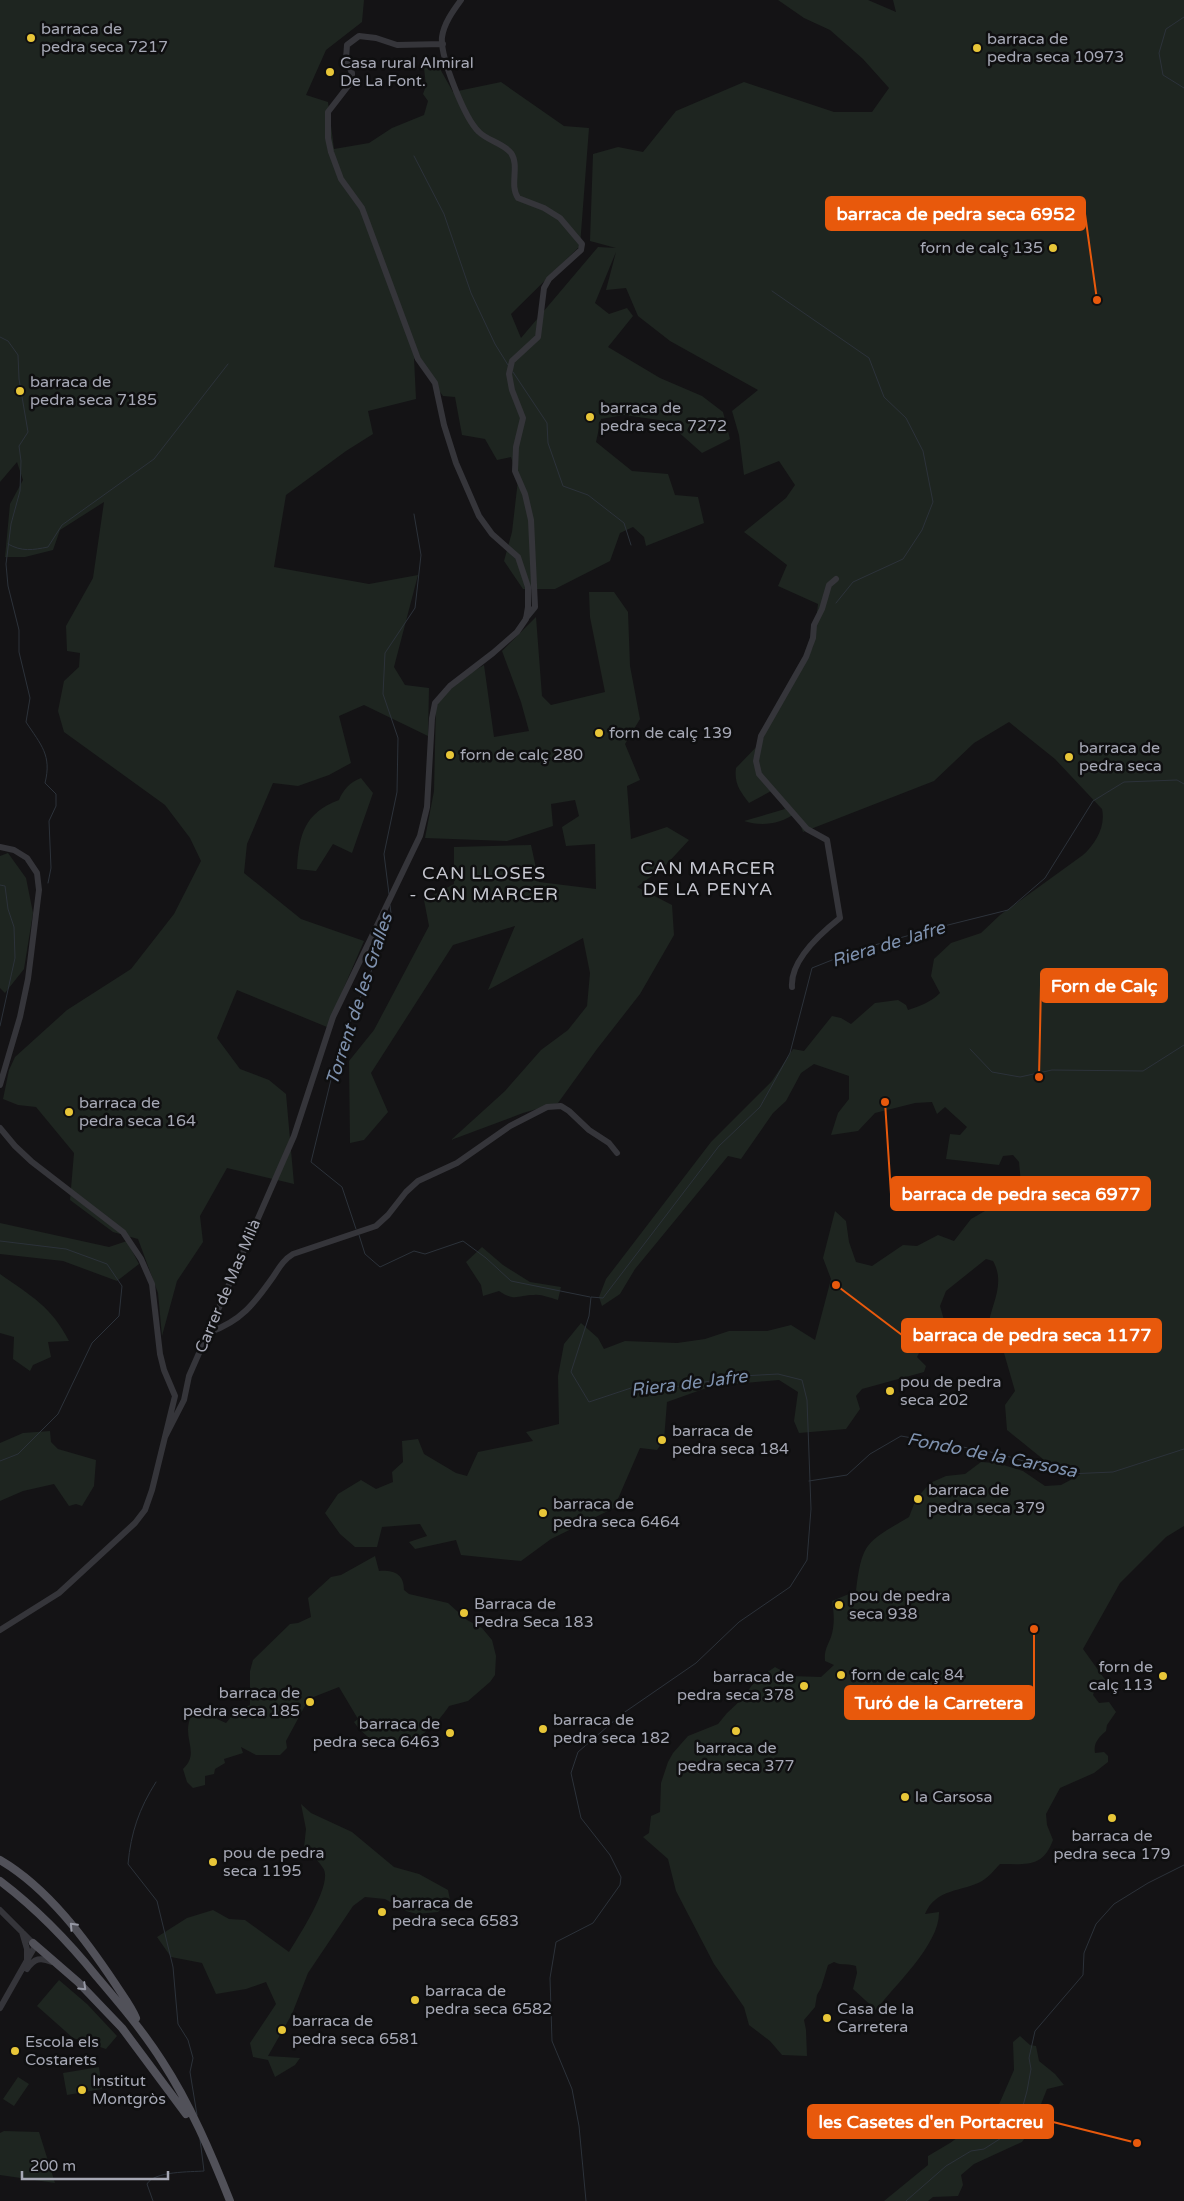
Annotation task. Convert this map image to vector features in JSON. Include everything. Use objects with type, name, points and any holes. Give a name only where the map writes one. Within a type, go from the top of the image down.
[{"type":"main road","points":[[0,1860],[33,1885],[80,1934],[134,2012],[137,2025]]},
{"type":"main road","points":[[0,1881],[58,1931],[137,2025],[170,2074],[198,2127],[230,2201]]},
{"type":"main road","points":[[33,1943],[78,1982],[122,2028],[159,2075],[188,2118],[198,2127]]},
{"type":"street","points":[[461,0],[445,26],[443,44],[397,45],[376,38],[359,36],[347,44],[346,59],[352,73],[352,81],[328,112],[328,138],[341,179],[362,208],[418,359],[435,383],[444,425],[456,463],[479,516],[492,534],[515,553],[520,561],[528,586],[526,619]]},
{"type":"street","name":"Carrer de Mas Milà","points":[[165,1437],[184,1400],[189,1376],[210,1332],[237,1264],[294,1136],[333,1017],[420,836],[427,807],[432,718],[435,703],[439,696],[450,686],[505,644],[517,632],[535,607],[530,509],[515,470],[516,447],[523,418],[512,390],[509,374],[510,365],[538,337],[541,324],[543,293],[549,279],[581,250],[582,244],[560,218],[544,208],[521,199],[516,194],[513,157],[506,148],[482,134],[471,122],[461,104],[443,44]]},
{"type":"street","points":[[792,987],[794,974],[802,956],[815,940],[840,918],[826,840],[807,829],[760,774],[756,761],[761,736],[806,657],[813,638],[814,625],[822,609],[829,584],[836,578]]},
{"type":"street","points":[[0,847],[14,850],[27,858],[37,873],[39,890],[28,978],[0,1085]]},
{"type":"street","points":[[210,1332],[226,1326],[245,1314],[264,1290],[283,1260],[298,1252],[376,1226],[418,1181],[457,1163],[510,1126],[542,1108],[553,1105],[561,1106],[589,1130],[609,1143],[617,1153]]},
{"type":"street","points":[[0,1128],[31,1161],[118,1226],[141,1260],[152,1284],[160,1354],[164,1370],[175,1396],[149,1502],[134,1524],[59,1593],[0,1630]]},
{"type":"street","points":[[0,1910],[33,1943],[34,1948],[0,2008]]},
{"type":"street","points":[[21,1931],[27,1949],[26,1963]]},
{"type":"street","points":[[8,1993],[36,1959],[43,1958],[58,1966]]},
{"type":"shaded area","points":[[0,0],[364,0],[362,22],[326,50],[306,95],[328,102],[334,149],[369,143],[392,128],[424,115],[428,101],[423,94],[426,86],[424,68],[431,62],[439,67],[453,92],[501,82],[564,126],[589,128],[580,246],[511,314],[521,338],[598,247],[616,248],[590,241],[593,154],[618,147],[643,152],[676,111],[744,82],[834,112],[872,112],[889,88],[863,59],[830,30],[804,18],[778,0],[868,0],[896,12],[893,0],[1184,0],[1184,1526],[1166,1537],[1120,1583],[1083,1649],[1106,1681],[1105,1686],[1095,1689],[1093,1695],[1099,1703],[1109,1702],[1116,1712],[1095,1746],[1095,1753],[1104,1752],[1108,1756],[1108,1762],[1094,1773],[1060,1788],[1046,1814],[1047,1825],[1053,1840],[1049,1849],[1044,1856],[1032,1863],[1000,1864],[982,1881],[936,1899],[925,1914],[939,1912],[937,1924],[925,1950],[876,2010],[853,1989],[857,1973],[856,1966],[834,1962],[828,1965],[817,1995],[815,2007],[804,2020],[807,2056],[782,2055],[770,2041],[749,2025],[744,2007],[714,1964],[676,1891],[668,1859],[643,1837],[649,1833],[651,1816],[660,1812],[661,1783],[668,1762],[673,1753],[688,1736],[718,1724],[742,1699],[755,1681],[775,1667],[791,1676],[821,1677],[834,1665],[825,1661],[826,1649],[833,1628],[834,1614],[832,1601],[856,1591],[864,1552],[875,1538],[909,1517],[916,1499],[930,1483],[946,1476],[965,1474],[981,1462],[997,1463],[1023,1471],[1045,1486],[1061,1485],[1080,1475],[1080,1469],[1049,1464],[1007,1430],[1005,1405],[1015,1391],[1004,1353],[997,1350],[991,1351],[988,1339],[988,1327],[998,1286],[997,1269],[993,1261],[986,1259],[946,1291],[940,1306],[944,1320],[945,1340],[921,1349],[917,1357],[926,1366],[924,1372],[862,1389],[856,1396],[860,1409],[846,1429],[799,1433],[794,1421],[798,1392],[779,1380],[712,1386],[667,1402],[664,1440],[657,1450],[640,1448],[614,1508],[551,1539],[521,1561],[461,1555],[456,1540],[415,1549],[409,1542],[427,1536],[420,1524],[382,1527],[377,1547],[355,1547],[340,1534],[325,1513],[338,1494],[361,1480],[376,1489],[393,1482],[392,1472],[403,1462],[402,1441],[418,1439],[424,1454],[456,1473],[467,1476],[478,1452],[533,1441],[526,1432],[559,1424],[558,1376],[564,1344],[581,1323],[598,1338],[604,1349],[625,1341],[677,1343],[705,1339],[729,1331],[767,1331],[791,1325],[815,1340],[831,1279],[823,1258],[835,1211],[846,1221],[849,1242],[856,1262],[872,1266],[903,1245],[917,1246],[938,1235],[954,1241],[971,1219],[985,1211],[1006,1209],[1022,1194],[1019,1162],[1013,1155],[1003,1156],[999,1165],[946,1159],[950,1134],[960,1135],[967,1127],[945,1107],[937,1114],[932,1102],[915,1103],[875,1113],[858,1131],[831,1135],[838,1113],[849,1099],[849,1076],[814,1064],[801,1073],[786,1101],[773,1113],[741,1159],[728,1156],[635,1269],[620,1294],[602,1306],[599,1297],[606,1279],[711,1142],[772,1081],[793,1049],[804,1051],[832,1016],[841,1018],[851,1024],[875,1003],[898,1000],[906,1005],[908,1010],[937,996],[940,993],[931,976],[934,959],[951,943],[981,933],[1000,915],[1083,855],[1092,846],[1101,829],[1102,809],[1055,759],[1009,722],[974,743],[934,781],[803,832],[796,813],[784,820],[771,823],[757,824],[744,821],[785,809],[773,790],[749,803],[740,791],[737,783],[736,768],[762,741],[778,704],[813,647],[818,604],[778,586],[787,565],[744,532],[786,498],[795,485],[779,461],[744,475],[739,435],[732,411],[758,390],[670,341],[638,316],[626,288],[606,290],[616,252],[595,303],[609,314],[627,308],[633,316],[608,347],[660,378],[702,396],[723,412],[730,439],[702,453],[666,421],[624,415],[601,419],[596,442],[632,471],[668,474],[675,495],[698,497],[704,523],[646,546],[644,537],[633,527],[620,533],[610,561],[555,589],[523,589],[504,561],[512,532],[518,480],[511,457],[497,460],[485,439],[462,435],[455,397],[443,396],[414,358],[416,399],[368,411],[373,434],[346,451],[286,495],[274,567],[369,584],[418,575],[394,667],[405,685],[429,688],[428,736],[364,705],[339,716],[351,763],[329,775],[298,786],[273,783],[247,844],[244,873],[301,919],[364,941],[327,1027],[237,990],[217,1038],[240,1069],[269,1080],[286,1094],[294,1184],[227,1168],[200,1216],[203,1242],[177,1281],[162,1336],[158,1293],[138,1239],[113,1232],[70,1200],[74,1153],[36,1107],[18,1105],[3,1099],[9,1070],[15,1057],[67,1010],[131,969],[174,914],[201,861],[190,838],[165,805],[64,732],[58,711],[64,681],[79,667],[80,653],[67,651],[66,626],[93,578],[104,502],[60,530],[53,550],[25,557],[5,557],[10,504],[23,480],[17,462],[0,482]]},
{"type":"shaded area","points":[[589,592],[614,592],[628,612],[630,666],[640,719],[625,744],[640,780],[627,786],[631,839],[667,827],[689,840],[665,866],[637,887],[672,905],[674,935],[640,994],[558,1103],[523,1113],[451,1140],[505,1091],[541,1050],[568,1030],[587,1006],[590,973],[583,938],[488,990],[515,926],[453,945],[371,1073],[388,1112],[364,1140],[350,1143],[349,1061],[374,1030],[429,926],[424,900],[454,884],[454,847],[531,845],[539,882],[596,889],[595,844],[566,846],[562,827],[579,816],[575,800],[551,804],[553,826],[507,841],[425,838],[434,791],[436,702],[467,675],[484,665],[494,737],[529,731],[521,702],[502,651],[536,617],[542,696],[551,705],[605,692],[590,617]]},
{"type":"shaded area","points":[[361,778],[373,793],[352,853],[333,844],[316,871],[297,869],[299,846],[311,819],[318,811],[339,800],[347,787]]},
{"type":"shaded area","points":[[8,853],[26,878],[33,913],[24,969],[5,993],[0,988],[0,856]]},
{"type":"shaded area","points":[[0,1223],[109,1247],[127,1241],[139,1264],[117,1281],[63,1261],[0,1254]]},
{"type":"shaded area","points":[[482,1247],[503,1265],[530,1282],[561,1287],[558,1300],[537,1295],[513,1297],[499,1291],[483,1296],[481,1285],[466,1262]]},
{"type":"shaded area","points":[[0,1274],[47,1310],[69,1341],[48,1342],[51,1357],[33,1365],[30,1371],[13,1359],[14,1337],[0,1333]]},
{"type":"shaded area","points":[[50,1431],[51,1442],[58,1449],[96,1460],[94,1486],[82,1506],[76,1504],[69,1506],[54,1484],[23,1491],[0,1501],[0,1443],[23,1433]]},
{"type":"shaded area","points":[[375,1556],[379,1571],[389,1571],[397,1574],[402,1580],[404,1590],[409,1594],[448,1603],[467,1620],[482,1628],[492,1640],[496,1656],[495,1675],[490,1682],[468,1701],[449,1706],[438,1721],[422,1735],[411,1739],[376,1744],[354,1722],[358,1719],[339,1687],[311,1698],[307,1702],[286,1741],[287,1748],[280,1755],[256,1755],[241,1747],[243,1753],[224,1759],[225,1763],[215,1769],[214,1774],[205,1776],[205,1785],[193,1788],[187,1782],[183,1769],[190,1760],[191,1755],[188,1730],[193,1709],[210,1710],[217,1719],[226,1723],[235,1712],[250,1705],[250,1671],[253,1660],[290,1624],[298,1623],[311,1617],[308,1598],[331,1577],[341,1575]]},
{"type":"shaded area","points":[[301,1804],[311,1813],[352,1832],[394,1867],[419,1874],[448,1890],[450,1900],[438,1912],[417,1914],[406,1911],[385,1899],[365,1897],[353,1906],[308,1973],[292,2014],[268,2056],[300,2058],[295,2065],[275,2077],[268,2060],[253,2057],[250,2043],[276,2004],[266,1982],[246,1989],[216,1994],[202,1963],[171,1957],[157,1937],[187,1918],[213,1910],[229,1919],[245,1920],[289,1952],[314,1910],[324,1885],[325,1875],[321,1865],[304,1848],[306,1829]]},
{"type":"shaded area","points":[[59,1980],[87,2004],[117,2036],[106,2049],[73,2038],[37,2006]]},
{"type":"shaded area","points":[[1020,2036],[1030,2045],[1036,2046],[1039,2061],[1055,2074],[1064,2085],[1047,2089],[1031,2129],[1022,2142],[974,2164],[961,2175],[963,2185],[958,2196],[933,2197],[928,2201],[884,2201],[928,2165],[928,2156],[950,2143],[997,2109],[1014,2070],[1013,2042]]},
{"type":"shaded area","points":[[99,2067],[102,2089],[67,2095],[63,2073]]},
{"type":"shaded area","points":[[18,2077],[29,2084],[14,2106],[3,2099]]},
{"type":"shaded area","points":[[4,2131],[39,2132],[55,2183],[0,2175],[0,2133]]},
{"type":"waterway","name":"Riera de Jafre","points":[[1184,17],[1166,29],[1159,53],[1163,75],[1184,88]]},
{"type":"waterway","points":[[414,156],[444,214],[471,293],[495,344],[508,365]]},
{"type":"waterway","points":[[772,291],[869,358],[884,397],[906,418],[923,451],[933,502],[922,530],[903,559],[853,582],[836,603]]},
{"type":"waterway","points":[[0,337],[8,341],[18,355],[19,379],[28,432],[19,446],[21,461],[20,491],[11,524],[6,564],[8,586],[19,630],[19,652],[30,698],[26,722],[46,757],[47,773],[45,783],[56,794],[56,806],[49,821],[51,868],[48,883]]},
{"type":"waterway","points":[[8,544],[28,550],[48,547],[62,525],[154,459],[228,364]]},
{"type":"waterway","points":[[513,372],[547,423],[548,443],[563,486],[588,495],[624,523],[631,545]]},
{"type":"waterway","name":"Torrent de les Gralles","points":[[389,894],[384,854],[397,792],[398,738],[383,694],[385,653],[415,608],[421,555],[414,514]]},
{"type":"waterway","name":"Riera de Jafre","points":[[586,2201],[579,2126],[572,2089],[552,2041],[550,1978],[556,1942],[593,1923],[620,1885],[621,1877],[610,1855],[581,1818],[571,1773],[578,1752],[622,1714],[696,1663],[739,1622],[790,1587],[807,1560],[811,1509],[807,1400],[802,1380],[778,1374],[742,1376],[661,1389],[637,1386],[589,1402],[571,1372],[589,1316],[591,1297],[603,1298],[719,1146],[760,1107],[790,1053],[812,968],[857,950],[1008,910],[1045,878],[1093,801],[1124,782],[1177,780],[1184,784]]},
{"type":"waterway","points":[[0,885],[5,886],[8,909],[14,927],[15,958],[0,1026]]},
{"type":"waterway","name":"Torrent de les Gralles","points":[[356,1229],[342,1187],[311,1162],[338,1051],[371,972],[391,913],[390,905]]},
{"type":"waterway","points":[[970,1049],[992,1072],[1020,1077],[1052,1070],[1143,1071],[1184,1045]]},
{"type":"waterway","name":"Torrent de les Gralles","points":[[359,1235],[365,1254],[380,1267],[414,1251],[425,1254],[463,1241],[486,1258],[511,1281],[590,1297]]},
{"type":"waterway","points":[[0,1241],[66,1249],[107,1264],[122,1286],[119,1316],[92,1343],[58,1414],[18,1454],[0,1461]]},
{"type":"waterway","name":"Fondo de la Carsosa","points":[[809,1481],[847,1475],[870,1454],[901,1436],[996,1453],[1068,1474],[1113,1472],[1184,1449]]},
{"type":"waterway","points":[[156,1782],[137,1821],[131,1841],[128,1864],[157,1901],[173,1967],[178,2024],[188,2040],[193,2058],[190,2072],[197,2115]]},
{"type":"waterway","points":[[906,2201],[946,2166],[971,2151],[984,2149],[1006,2135],[1021,2113],[1031,2069],[1029,2058],[1035,2031],[1083,1975],[1084,1953],[1096,1924],[1114,1904],[1148,1883],[1184,1865]]},
{"type":"waterway","points":[[153,2201],[147,2184],[151,2180],[165,2174],[204,2171],[200,2139]]},
{"type":"place","name":"barraca de pedra seca 7217","points":[[31,38]]},
{"type":"place","name":"barraca de pedra seca 10973","points":[[977,48]]},
{"type":"place","name":"Casa rural Almiral De La Font.","points":[[330,72]]},
{"type":"place","name":"forn de calç 135","points":[[1053,248]]},
{"type":"place","name":"barraca de pedra seca 6952","points":[[1097,300]]},
{"type":"place","name":"barraca de pedra seca 7185","points":[[20,391]]},
{"type":"place","name":"barraca de pedra seca 7272","points":[[590,417]]},
{"type":"place","name":"forn de calç 139","points":[[599,733]]},
{"type":"place","name":"forn de calç 280","points":[[450,755]]},
{"type":"place","name":"barraca de pedra seca","points":[[1069,757]]},
{"type":"place","name":"Forn de Calç","points":[[1039,1077]]},
{"type":"place","name":"barraca de pedra seca 6977","points":[[885,1102]]},
{"type":"place","name":"barraca de pedra seca 164","points":[[69,1112]]},
{"type":"place","name":"barraca de pedra seca 1177","points":[[836,1285]]},
{"type":"place","name":"pou de pedra seca 202","points":[[890,1391]]},
{"type":"place","name":"barraca de pedra seca 184","points":[[662,1440]]},
{"type":"place","name":"barraca de pedra seca 379","points":[[918,1499]]},
{"type":"place","name":"barraca de pedra seca 6464","points":[[543,1513]]},
{"type":"place","name":"pou de pedra seca 938","points":[[839,1605]]},
{"type":"place","name":"Barraca de Pedra Seca 183","points":[[464,1613]]},
{"type":"place","name":"Turó de la Carretera","points":[[1034,1629]]},
{"type":"place","name":"forn de calç 84","points":[[841,1675]]},
{"type":"place","name":"forn de calç 113","points":[[1163,1676]]},
{"type":"place","name":"barraca de pedra seca 378","points":[[804,1686]]},
{"type":"place","name":"barraca de pedra seca 185","points":[[310,1702]]},
{"type":"place","name":"barraca de pedra seca 182","points":[[543,1729]]},
{"type":"place","name":"barraca de pedra seca 377","points":[[736,1731]]},
{"type":"place","name":"barraca de pedra seca 6463","points":[[450,1733]]},
{"type":"place","name":"la Carsosa","points":[[905,1797]]},
{"type":"place","name":"barraca de pedra seca 179","points":[[1112,1818]]},
{"type":"place","name":"pou de pedra seca 1195","points":[[213,1862]]},
{"type":"place","name":"barraca de pedra seca 6583","points":[[382,1912]]},
{"type":"place","name":"barraca de pedra seca 6582","points":[[415,2000]]},
{"type":"place","name":"Casa de la Carretera","points":[[827,2018]]},
{"type":"place","name":"barraca de pedra seca 6581","points":[[282,2030]]},
{"type":"place","name":"Escola els Costarets","points":[[15,2051]]},
{"type":"place","name":"Institut Montgròs","points":[[82,2090]]},
{"type":"place","name":"les Casetes d'en Portacreu","points":[[1137,2143]]},
{"type":"district","name":"CAN MARCER DE LA PENYA","points":[[708,878]]},
{"type":"district","name":"CAN LLOSES - CAN MARCER","points":[[484,883]]}]
